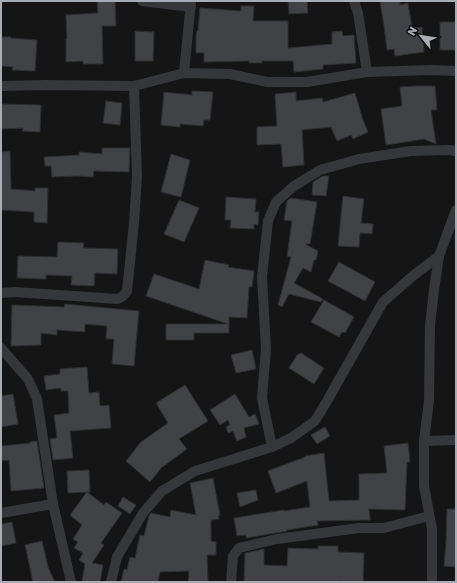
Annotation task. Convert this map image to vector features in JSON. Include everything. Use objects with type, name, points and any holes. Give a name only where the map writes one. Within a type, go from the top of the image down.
[{"type":"street","points":[[142,1],[191,4],[184,73]]},
{"type":"street","points":[[354,1],[358,13],[367,72]]},
{"type":"street","points":[[1,86],[134,86],[184,73],[230,74],[267,82],[307,82],[367,72],[431,70],[456,71]]},
{"type":"street","points":[[1,293],[14,292],[118,299],[124,296],[127,291],[137,177],[134,86]]},
{"type":"street","points":[[272,447],[262,398],[266,349],[262,276],[268,221],[276,202],[294,186],[320,170],[359,158],[404,152],[456,151]]},
{"type":"street","points":[[432,582],[432,529],[424,486],[424,441],[428,402],[430,325],[440,256],[456,210]]},
{"type":"street","points":[[111,582],[117,557],[142,513],[162,491],[195,471],[272,447],[291,438],[314,421],[327,401],[383,302],[414,275],[440,256]]},
{"type":"street","points":[[1,348],[28,379],[37,399],[53,504],[71,582]]},
{"type":"street","points":[[424,441],[456,440]]},
{"type":"street","points":[[1,513],[53,504]]},
{"type":"street","points":[[231,582],[233,556],[238,548],[277,539],[359,528],[384,528],[429,516]]},
{"type":"building","points":[[97,1],[115,1],[116,26],[102,26],[103,64],[83,64],[83,61],[66,62],[66,15],[98,13]]},
{"type":"building","points":[[288,1],[307,1],[308,13],[289,14]]},
{"type":"building","points":[[400,1],[400,5],[408,3],[412,28],[422,27],[424,52],[395,56],[394,49],[387,50],[380,2]]},
{"type":"building","points":[[241,6],[254,6],[253,21],[288,21],[288,48],[332,44],[332,32],[342,31],[343,36],[354,35],[356,63],[323,65],[323,69],[294,72],[293,61],[262,61],[262,63],[249,63],[249,61],[204,62],[204,53],[196,53],[196,36],[198,31],[200,8],[241,11]]},
{"type":"building","points":[[440,22],[456,22],[456,50],[440,50]]},
{"type":"building","points":[[135,31],[154,32],[153,61],[135,61]]},
{"type":"building","points":[[1,37],[37,40],[35,71],[12,70],[13,67],[1,66]]},
{"type":"building","points":[[435,86],[437,110],[431,110],[436,144],[424,139],[386,145],[381,109],[402,106],[400,87]]},
{"type":"building","points":[[192,91],[213,92],[210,120],[204,120],[203,126],[180,124],[180,127],[161,125],[164,92],[192,95]]},
{"type":"building","points":[[296,92],[296,101],[322,98],[323,102],[355,93],[368,132],[353,139],[351,135],[337,141],[331,127],[302,130],[304,165],[283,167],[281,144],[257,145],[257,127],[277,126],[275,94]]},
{"type":"building","points":[[106,101],[122,103],[120,125],[103,123]]},
{"type":"building","points":[[1,104],[41,105],[40,132],[22,131],[23,128],[1,129]]},
{"type":"building","points":[[102,148],[130,148],[129,172],[94,171],[93,177],[52,177],[51,166],[45,166],[44,157],[79,155],[79,152],[102,154]]},
{"type":"building","points":[[10,151],[11,189],[35,191],[35,188],[48,188],[47,223],[34,222],[34,212],[1,210],[1,152]]},
{"type":"building","points":[[171,154],[190,160],[181,197],[161,192]]},
{"type":"building","points":[[323,176],[329,176],[326,196],[312,195],[313,182]]},
{"type":"building","points":[[343,196],[364,199],[361,223],[373,224],[372,234],[360,233],[359,247],[338,246]]},
{"type":"building","points":[[226,197],[256,199],[255,212],[259,212],[258,225],[254,224],[254,229],[230,228],[231,220],[225,220]]},
{"type":"building","points":[[291,198],[317,202],[310,244],[305,244],[318,251],[316,260],[314,260],[311,272],[303,268],[294,283],[323,299],[321,302],[289,294],[282,307],[278,305],[291,257],[287,256],[292,221],[284,220],[287,201]]},
{"type":"building","points":[[179,200],[199,208],[184,242],[164,234]]},
{"type":"building","points":[[58,242],[84,243],[83,248],[118,249],[117,274],[95,273],[94,286],[71,285],[72,276],[46,275],[46,279],[17,278],[18,256],[57,257]]},
{"type":"building","points":[[205,260],[229,265],[228,267],[254,271],[252,287],[249,287],[247,318],[229,317],[229,333],[194,333],[194,340],[166,340],[166,324],[228,324],[146,296],[154,274],[199,289]]},
{"type":"building","points":[[339,262],[375,282],[365,301],[328,281]]},
{"type":"building","points":[[324,300],[354,317],[345,333],[342,332],[339,337],[311,322]]},
{"type":"building","points":[[65,304],[139,311],[134,366],[112,364],[114,339],[106,339],[107,326],[85,324],[85,332],[57,330],[57,335],[41,333],[41,345],[11,346],[12,305],[64,307]]},
{"type":"building","points":[[252,350],[256,369],[236,373],[231,355]]},
{"type":"building","points":[[301,353],[324,368],[314,384],[289,368],[297,355]]},
{"type":"building","points":[[87,367],[89,393],[99,392],[100,406],[109,405],[111,428],[70,431],[73,458],[53,460],[50,439],[57,438],[54,415],[69,413],[68,391],[61,391],[61,388],[46,390],[44,376],[60,374],[60,369]]},
{"type":"building","points":[[185,385],[208,421],[179,439],[187,449],[161,468],[150,482],[126,461],[141,442],[168,423],[156,403]]},
{"type":"building","points":[[13,394],[18,424],[1,427],[1,396]]},
{"type":"building","points":[[235,394],[249,417],[255,414],[259,424],[244,428],[246,437],[237,441],[233,431],[228,433],[226,427],[230,425],[228,420],[220,425],[210,410]]},
{"type":"building","points":[[325,427],[330,436],[317,444],[311,435]]},
{"type":"building","points":[[37,441],[44,488],[11,491],[9,460],[1,461],[1,446]]},
{"type":"building","points":[[408,443],[410,462],[407,462],[405,510],[369,509],[370,520],[317,521],[318,525],[287,531],[246,538],[246,535],[237,536],[234,518],[310,507],[307,481],[276,493],[268,471],[305,456],[324,453],[329,501],[359,500],[359,474],[387,473],[384,446]]},
{"type":"building","points":[[89,470],[90,492],[68,493],[67,471]]},
{"type":"building","points":[[213,478],[220,515],[218,516],[219,519],[211,520],[211,541],[216,542],[216,555],[207,555],[208,582],[188,582],[189,571],[160,572],[158,582],[121,582],[124,569],[127,570],[130,557],[135,558],[140,535],[144,536],[151,513],[170,517],[171,510],[196,515],[190,483]]},
{"type":"building","points":[[256,490],[258,500],[240,507],[237,493]]},
{"type":"building","points":[[87,492],[104,505],[106,502],[122,513],[101,543],[104,545],[92,563],[103,565],[100,582],[82,582],[85,564],[79,560],[83,553],[74,548],[78,542],[73,539],[82,525],[70,515]]},
{"type":"building","points":[[123,497],[136,505],[130,514],[118,506]]},
{"type":"building","points":[[447,509],[456,509],[456,567],[444,566]]},
{"type":"building","points":[[12,522],[16,543],[1,546],[1,524]]},
{"type":"building","points":[[42,541],[48,567],[55,582],[33,582],[25,545]]},
{"type":"building","points":[[318,546],[338,546],[338,552],[364,553],[363,582],[244,582],[245,553],[264,549],[264,565],[287,566],[288,548],[318,549]]}]
